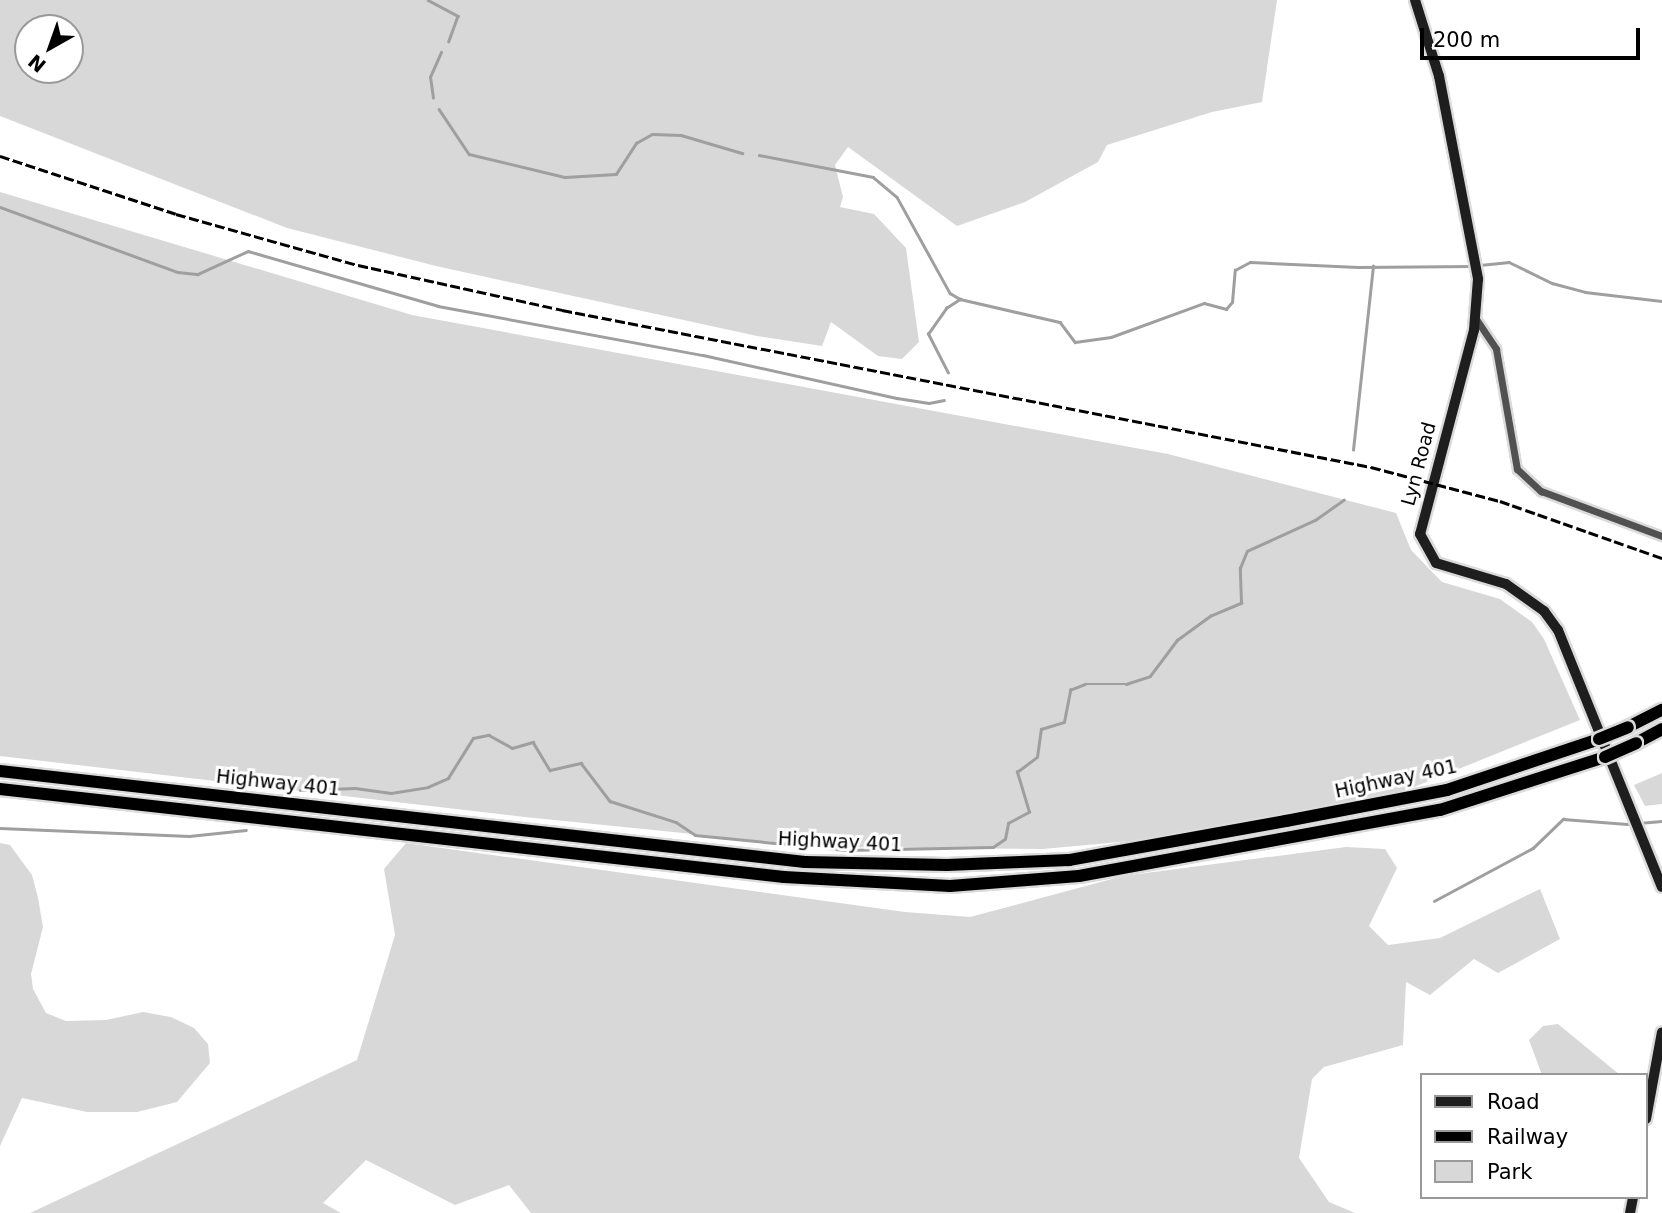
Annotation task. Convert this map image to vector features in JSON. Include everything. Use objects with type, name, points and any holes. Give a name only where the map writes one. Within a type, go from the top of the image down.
[{"type":"highway","name":"Highway 401","points":[[0,771],[805,862],[947,865],[1069,860],[1447,790],[1599,739],[1662,709]]},
{"type":"highway","name":"Highway 401","points":[[0,789],[783,877],[950,886],[1079,876],[1440,810],[1605,757],[1662,729]]},
{"type":"main road","name":"Lyn Road","points":[[1415,0],[1444,99],[1478,279],[1476,319],[1423,511],[1420,534],[1425,548],[1436,563],[1506,584],[1527,596],[1558,630],[1662,887]]},
{"type":"main road","points":[[1648,1108],[1662,1032]]},
{"type":"street","points":[[1476,319],[1496,349],[1517,469],[1541,491],[1662,536]]},
{"type":"green space","points":[[0,0],[1277,0],[1262,102],[1212,112],[1107,145],[1098,162],[1025,202],[957,226],[848,147],[835,165],[843,197],[840,207],[874,214],[906,248],[919,342],[902,359],[878,356],[831,322],[822,346],[757,336],[436,266],[287,228],[0,116]]},
{"type":"green space","points":[[0,192],[412,315],[1168,454],[1396,513],[1411,550],[1442,582],[1500,599],[1532,622],[1544,639],[1580,720],[1404,791],[1152,839],[1043,849],[821,847],[525,817],[0,756]]},
{"type":"green space","points":[[1662,773],[1662,804],[1645,806],[1634,785]]},
{"type":"green space","points":[[0,843],[10,845],[32,875],[43,927],[31,974],[33,989],[46,1013],[66,1021],[106,1020],[143,1012],[171,1017],[194,1028],[208,1044],[210,1063],[177,1102],[137,1112],[87,1112],[22,1098],[0,1146]]},
{"type":"green space","points":[[406,843],[905,912],[970,917],[1123,876],[1346,847],[1385,849],[1397,868],[1369,926],[1388,945],[1440,938],[1540,889],[1560,939],[1498,973],[1474,959],[1430,995],[1406,982],[1403,1045],[1324,1067],[1312,1079],[1299,1158],[1329,1202],[1355,1213],[531,1213],[509,1185],[455,1205],[366,1160],[323,1203],[341,1213],[30,1213],[357,1060],[395,935],[384,869]]},
{"type":"green space","points":[[1558,1024],[1618,1073],[1541,1073],[1529,1040],[1543,1026]]},
{"type":"waterway","points":[[428,0],[458,16],[449,41]]},
{"type":"waterway","points":[[433,98],[430,77],[441,52]]},
{"type":"waterway","points":[[439,109],[469,154],[565,177],[616,174],[636,143],[652,134],[681,135],[742,153]]},
{"type":"waterway","points":[[759,155],[873,177],[897,197],[950,293],[960,299],[1060,322],[1075,342],[1111,337],[1204,303],[1226,309],[1232,302],[1235,270],[1250,262],[1358,267],[1473,266]]},
{"type":"waterway","points":[[0,207],[178,272],[198,274],[248,251],[438,306],[703,355],[897,398],[929,403],[944,400]]},
{"type":"waterway","points":[[1480,265],[1509,262],[1552,283],[1585,292],[1662,301]]},
{"type":"waterway","points":[[1353,450],[1373,266]]},
{"type":"waterway","points":[[948,373],[928,334],[946,308],[960,299]]},
{"type":"waterway","points":[[300,790],[355,788],[391,793],[428,787],[448,778],[473,738],[489,735],[512,748],[533,742],[550,770],[581,763],[610,801],[676,822],[695,835],[845,850],[993,847],[1005,839],[1008,823],[1029,812],[1017,772],[1037,757],[1041,729],[1064,722],[1070,690],[1085,684],[1126,684],[1150,676],[1177,640],[1210,616],[1241,603],[1240,568],[1247,551],[1315,520],[1344,500]]},
{"type":"waterway","points":[[1434,901],[1533,848],[1563,819],[1627,824],[1662,821]]},
{"type":"waterway","points":[[0,828],[189,836],[246,830]]},
{"type":"railway","points":[[0,156],[176,214],[358,265],[562,310],[1371,467],[1500,501],[1662,558]]}]
